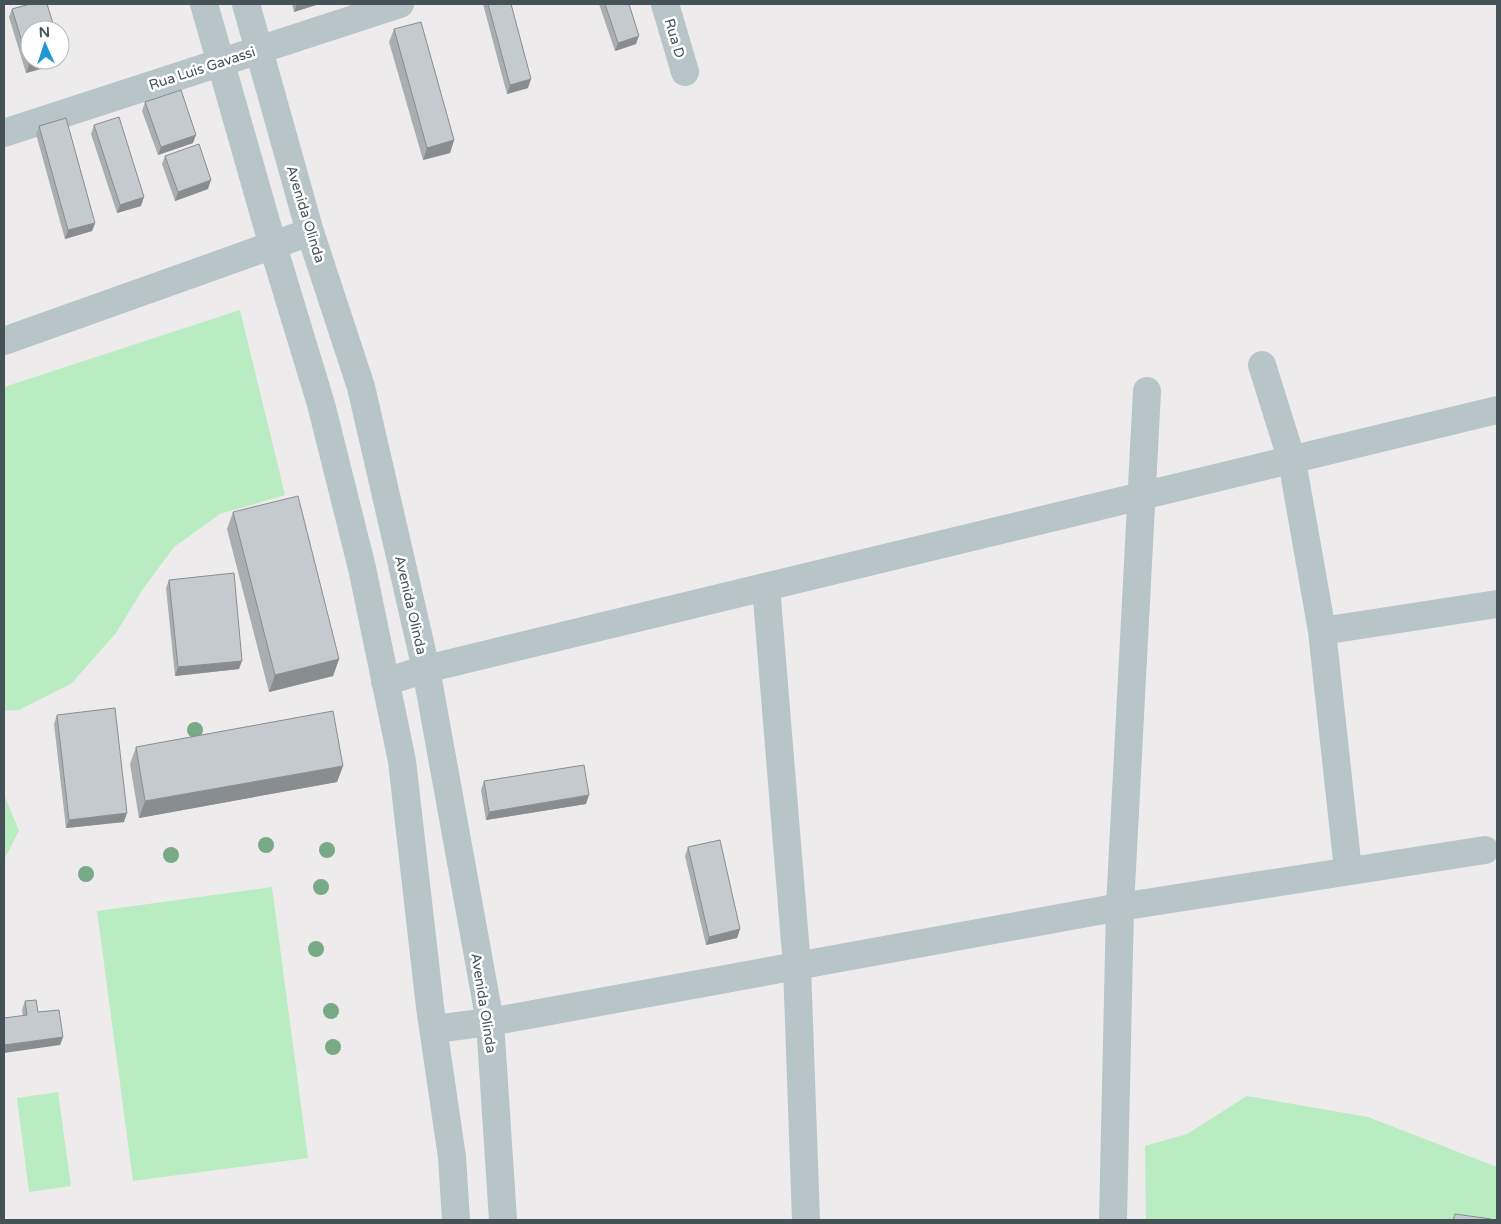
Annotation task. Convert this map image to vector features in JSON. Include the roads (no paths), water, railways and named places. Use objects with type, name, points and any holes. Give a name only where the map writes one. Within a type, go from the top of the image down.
[{"type":"street","points":[[204,4],[273,246],[321,404],[362,568],[402,761],[434,1029],[452,1157],[456,1220]]},
{"type":"street","name":"Avenida Olinda","points":[[246,4],[310,232],[361,387],[426,669],[490,1022],[503,1220]]},
{"type":"street","name":"Rua Luis Gavassi","points":[[4,134],[221,61],[400,4]]},
{"type":"street","name":"Rua D","points":[[665,4],[685,72]]},
{"type":"street","points":[[4,341],[310,232]]},
{"type":"street","points":[[1262,365],[1292,460],[1322,631],[1348,870]]},
{"type":"street","points":[[1113,1220],[1120,907],[1147,391]]},
{"type":"street","points":[[385,682],[426,669],[1141,498],[1497,410]]},
{"type":"street","points":[[766,587],[797,966],[806,1220]]},
{"type":"street","points":[[1322,631],[1497,604]]},
{"type":"street","points":[[434,1029],[490,1022],[1120,907],[1485,850]]}]
